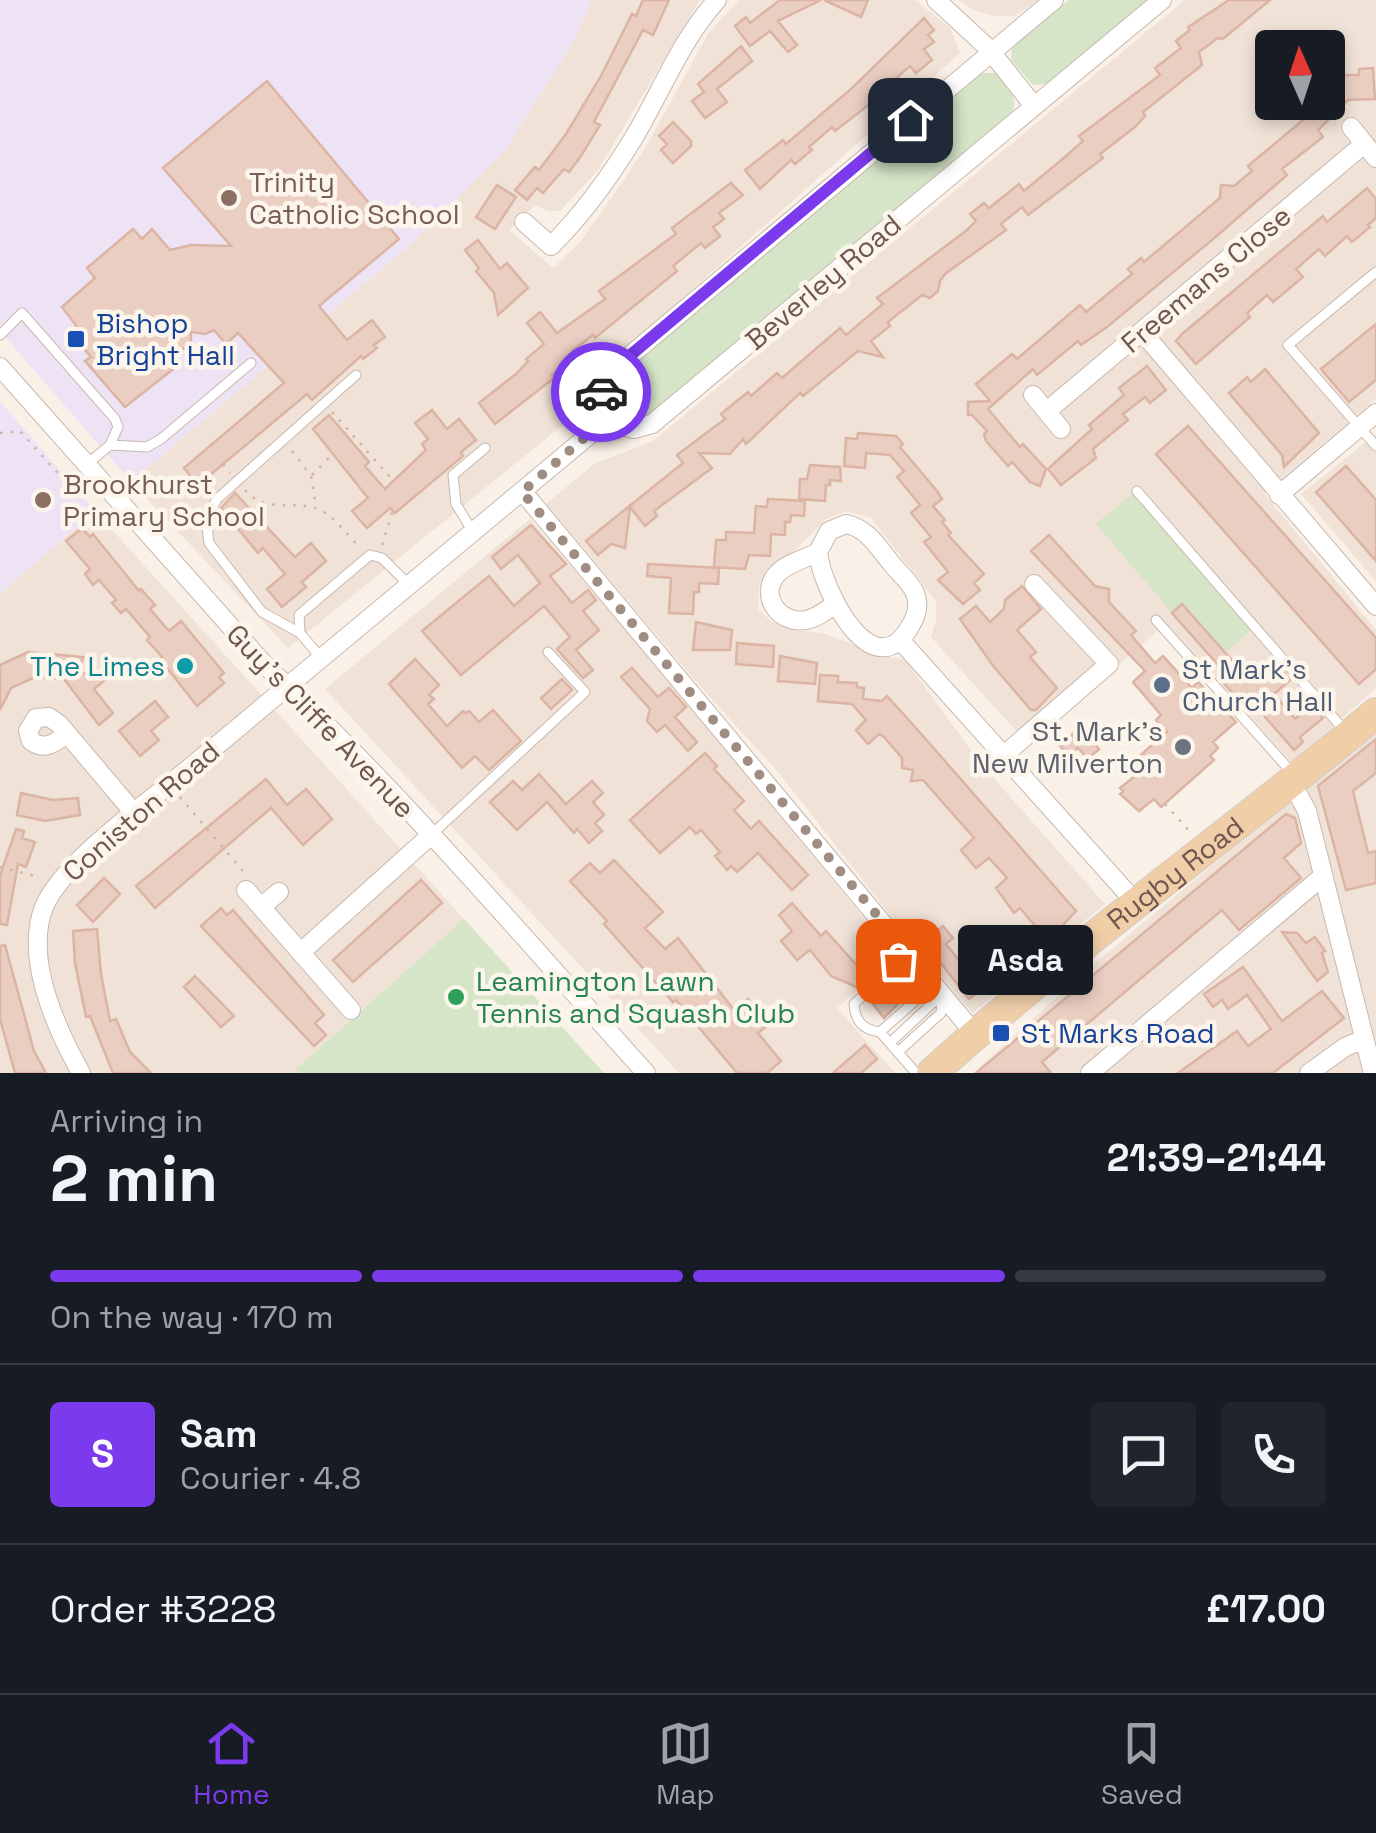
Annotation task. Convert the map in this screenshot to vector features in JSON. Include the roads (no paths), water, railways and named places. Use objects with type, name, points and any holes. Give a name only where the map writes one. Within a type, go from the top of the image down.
[{"type":"main road","name":"Rugby Road","points":[[932,1073],[1136,903],[1295,781],[1376,713]]},
{"type":"street","points":[[524,222],[551,246],[572,224],[635,136],[681,47],[717,0]]},
{"type":"street","points":[[936,0],[968,26],[1034,106]]},
{"type":"street","points":[[288,686],[594,430],[600,421],[603,386],[614,369],[1054,0]]},
{"type":"street","name":"Beverley Road","points":[[600,421],[634,428],[652,424],[1162,0]]},
{"type":"street","name":"Freemans Close","points":[[1046,411],[1370,151],[1351,127]]},
{"type":"street","points":[[1142,333],[1376,606]]},
{"type":"street","name":"Guy's Cliffe Avenue","points":[[0,367],[263,663],[430,836],[646,1073]]},
{"type":"street","points":[[1033,396],[1061,429]]},
{"type":"street","points":[[1279,495],[1376,413]]},
{"type":"street","points":[[522,492],[976,1034]]},
{"type":"street","points":[[836,526],[855,526],[867,534],[915,593],[915,618],[901,641],[878,646],[847,623],[834,605],[818,552],[825,536],[836,526]]},
{"type":"street","points":[[818,552],[775,576],[770,590],[772,604],[795,620],[812,618],[834,605]]},
{"type":"street","points":[[1004,755],[1110,664],[1034,584]]},
{"type":"street","points":[[901,641],[1136,903]]},
{"type":"street","name":"Coniston Road","points":[[81,1073],[62,1033],[40,964],[40,919],[58,883],[288,686]]},
{"type":"street","points":[[67,734],[135,814]]},
{"type":"street","points":[[1295,781],[1304,800],[1323,876],[1368,1019],[1364,1038],[1373,1073]]},
{"type":"street","points":[[301,952],[430,836]]},
{"type":"street","points":[[1090,1073],[1323,876]]},
{"type":"street","points":[[248,885],[261,908],[351,1010]]},
{"type":"street","points":[[261,908],[279,892]]},
{"type":"street","points":[[1309,1073],[1345,1046],[1364,1038]]},
{"type":"lane","points":[[1376,272],[1288,346],[1376,446]]},
{"type":"lane","points":[[0,335],[22,313],[115,419],[118,432],[110,445],[86,465]]},
{"type":"lane","points":[[110,445],[146,446],[161,439],[250,363]]},
{"type":"lane","points":[[321,658],[300,633],[262,612],[206,536],[208,510],[356,375]]},
{"type":"lane","points":[[473,532],[456,504],[453,476],[486,448]]},
{"type":"lane","points":[[1138,491],[1349,735]]},
{"type":"lane","points":[[300,633],[299,615],[374,556],[409,585]]},
{"type":"lane","points":[[1156,620],[1295,781]]},
{"type":"lane","points":[[430,836],[585,692],[548,652]]},
{"type":"lane","points":[[889,971],[908,952]]},
{"type":"lane","points":[[872,987],[854,1004],[855,1016],[867,1030],[880,1032],[916,1073]]},
{"type":"lane","points":[[880,1032],[925,992],[942,994]]},
{"type":"lane","points":[[890,1043],[942,994]]},
{"type":"lane","points":[[898,1052],[941,1013],[942,994]]},
{"type":"place","name":"Trinity Catholic School","points":[[229,198]]},
{"type":"place","name":"Bishop Bright Hall","points":[[76,339]]},
{"type":"place","name":"Brookhurst Primary School","points":[[43,500]]},
{"type":"place","name":"The Limes","points":[[185,666]]},
{"type":"place","name":"St Mark's Church Hall","points":[[1162,685]]},
{"type":"place","name":"St. Mark's New Milverton","points":[[1183,747]]},
{"type":"place","name":"Asda","points":[[898,961]]},
{"type":"place","name":"Leamington Lawn Tennis and Squash Club","points":[[456,997]]},
{"type":"place","name":"St Marks Road","points":[[1001,1033]]}]
